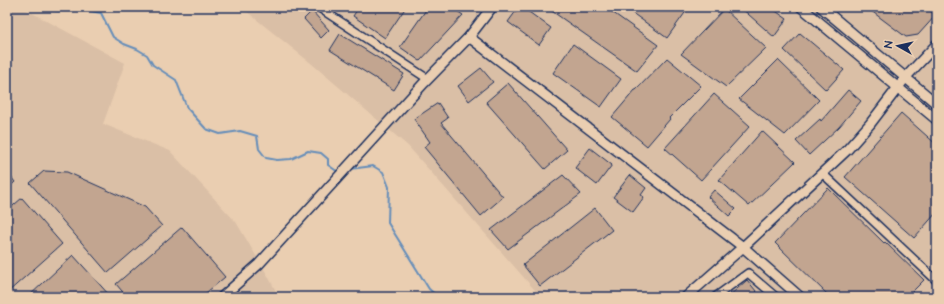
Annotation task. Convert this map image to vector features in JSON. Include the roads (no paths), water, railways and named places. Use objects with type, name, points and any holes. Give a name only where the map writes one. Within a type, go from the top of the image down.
[{"type":"street","points":[[318,7],[428,80]]},
{"type":"street","points":[[222,297],[259,264],[344,170],[469,37],[492,7]]},
{"type":"street","points":[[802,7],[937,120]]},
{"type":"street","points":[[821,7],[937,104]]},
{"type":"street","points":[[469,37],[743,247],[800,297]]},
{"type":"street","points":[[686,297],[743,247],[847,150],[870,124],[906,77],[937,44]]},
{"type":"street","points":[[822,173],[937,282]]},
{"type":"street","points":[[715,297],[748,273],[776,297]]},
{"type":"waterway","points":[[41,7],[58,11],[80,9],[101,13],[113,37],[147,55],[153,65],[176,80],[187,108],[206,129],[220,134],[240,131],[257,136],[259,149],[266,158],[277,160],[291,159],[308,151],[321,153],[328,159],[328,165],[338,172]]},
{"type":"waterway","points":[[350,169],[373,166],[383,172],[389,187],[388,223],[429,289],[438,297]]}]
